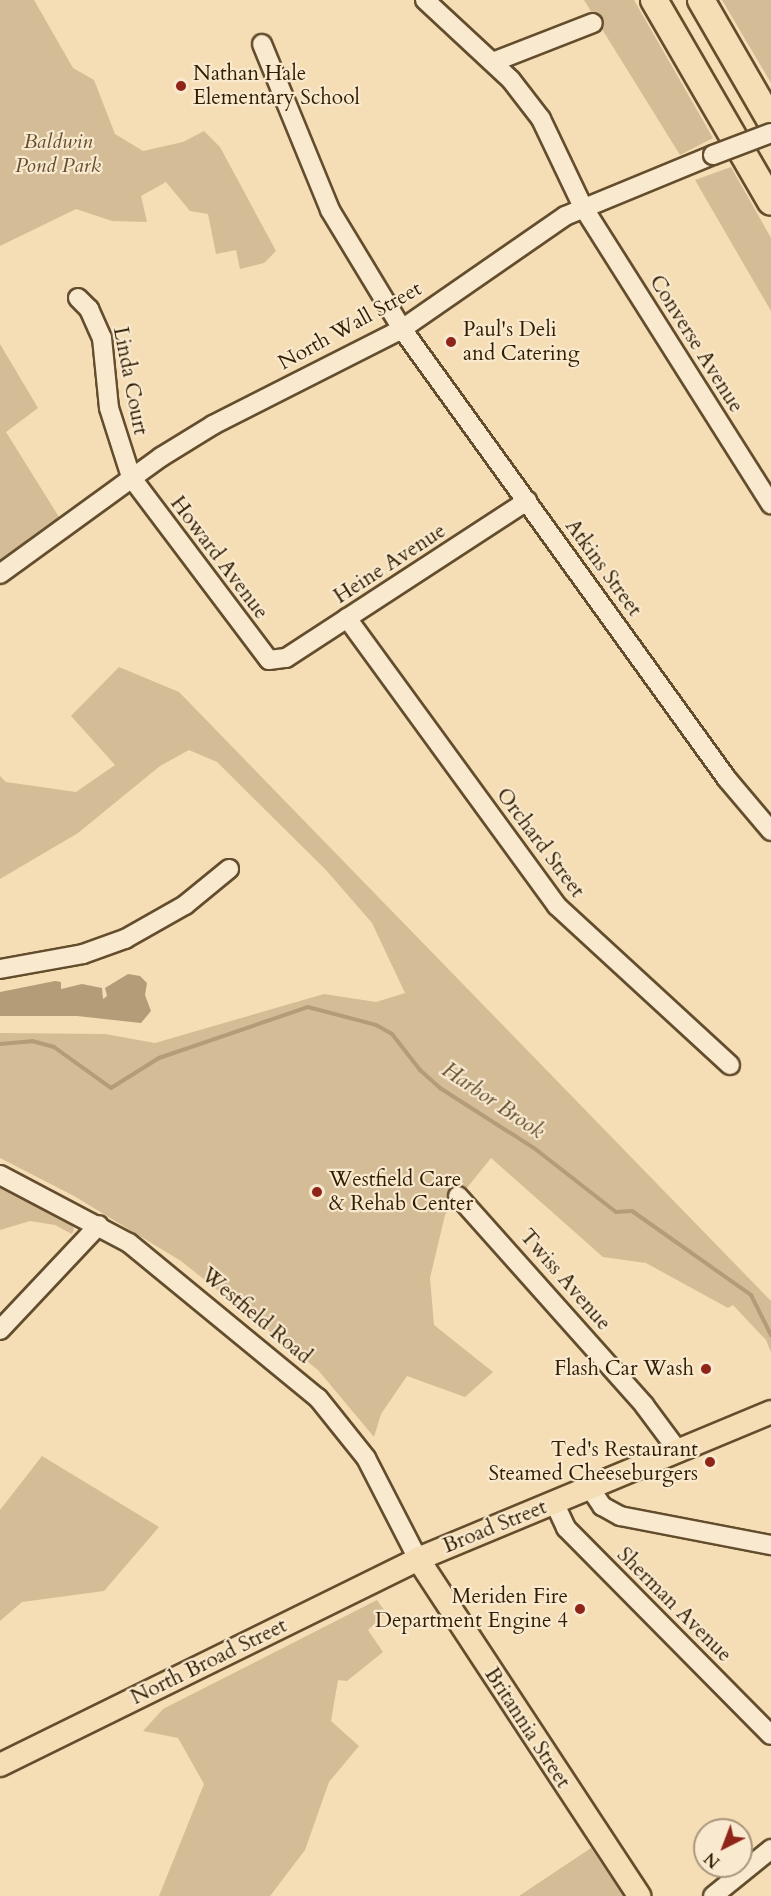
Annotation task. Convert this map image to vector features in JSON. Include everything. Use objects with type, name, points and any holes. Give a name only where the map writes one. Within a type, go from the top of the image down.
[{"type":"highway","points":[[654,0],[771,202]]},
{"type":"highway","points":[[701,0],[771,121]]},
{"type":"main road","name":"Broad Street","points":[[418,1558],[679,1452],[771,1412]]},
{"type":"main road","name":"North Broad Street","points":[[0,1765],[418,1558]]},
{"type":"main road","name":"Britannia Street","points":[[418,1558],[639,1896]]},
{"type":"street","name":"Converse Avenue","points":[[425,0],[492,62],[541,119],[583,207],[771,504]]},
{"type":"street","points":[[492,62],[593,23]]},
{"type":"street","name":"Atkins Street","points":[[262,44],[330,210],[402,329],[727,779],[770,829]]},
{"type":"street","name":"North Wall Street","points":[[0,574],[131,477],[213,425],[402,329],[583,207],[771,133]]},
{"type":"street","name":"Linda Court","points":[[78,298],[88,309],[102,338],[109,408],[131,477]]},
{"type":"street","name":"Howard Avenue","points":[[131,477],[264,655],[275,662]]},
{"type":"street","name":"Heine Avenue","points":[[275,662],[527,501]]},
{"type":"street","name":"Orchard Street","points":[[347,618],[557,906],[730,1065]]},
{"type":"street","points":[[0,969],[83,954],[125,939],[184,905],[229,869]]},
{"type":"street","name":"Westfield Road","points":[[0,1175],[99,1225],[162,1267],[302,1384],[332,1412],[361,1450],[418,1558]]},
{"type":"street","name":"Twiss Avenue","points":[[458,1196],[644,1405],[679,1452]]},
{"type":"street","points":[[0,1330],[99,1225]]},
{"type":"street","points":[[590,1488],[602,1506],[620,1516],[771,1545]]},
{"type":"street","name":"Sherman Avenue","points":[[554,1502],[566,1528],[771,1735]]},
{"type":"street","points":[[713,1896],[771,1849]]},
{"type":"green space","name":"Baldwin Pond Park","points":[[0,0],[34,0],[73,68],[94,80],[115,134],[143,151],[183,142],[204,131],[220,147],[276,251],[264,263],[240,269],[236,250],[216,254],[208,214],[190,211],[166,182],[141,196],[147,222],[112,221],[76,209],[0,246]]},
{"type":"green space","points":[[584,0],[634,0],[713,138],[680,155]]},
{"type":"green space","points":[[722,0],[771,0],[771,83]]},
{"type":"green space","points":[[731,167],[771,238],[771,311],[695,180]]},
{"type":"green space","points":[[0,344],[38,408],[6,432],[59,517],[0,562]]},
{"type":"green space","points":[[119,667],[179,692],[771,1301],[771,1352],[766,1340],[733,1305],[728,1308],[646,1263],[603,1257],[491,1158],[445,1215],[430,1278],[434,1325],[493,1372],[465,1397],[407,1376],[381,1414],[374,1437],[318,1370],[181,1261],[74,1196],[0,1158],[0,1033],[105,1034],[155,1043],[324,994],[376,1002],[405,993],[372,923],[326,870],[217,762],[189,750],[160,766],[78,833],[0,879],[0,776],[6,782],[76,792],[115,765],[71,716]]},
{"type":"green space","points":[[0,1185],[67,1216],[74,1229],[72,1234],[55,1225],[30,1221],[0,1230]]},
{"type":"green space","points":[[42,1456],[159,1527],[104,1591],[22,1602],[0,1621],[0,1510]]},
{"type":"green space","points":[[377,1600],[386,1613],[368,1630],[383,1652],[347,1681],[338,1680],[331,1721],[359,1746],[329,1782],[305,1850],[270,1896],[159,1896],[204,1784],[178,1738],[143,1731],[163,1709]]},
{"type":"green space","points":[[591,1848],[623,1896],[519,1896]]},
{"type":"shaded area","points":[[128,974],[140,976],[147,983],[145,995],[151,1011],[141,1023],[77,1016],[0,1016],[0,992],[55,981],[61,982],[61,989],[82,984],[102,988],[103,999],[107,996],[105,988]]},
{"type":"waterway","name":"Harbor Brook","points":[[0,1044],[32,1041],[54,1047],[111,1088],[159,1058],[308,1007],[376,1025],[392,1034],[420,1070],[440,1088],[534,1148],[616,1212],[632,1211],[751,1295],[771,1335]]},
{"type":"place","name":"Nathan Hale Elementary School","points":[[181,86]]},
{"type":"place","name":"Paul's Deli and Catering","points":[[451,342]]},
{"type":"place","name":"Westfield Care & Rehab Center","points":[[317,1192]]},
{"type":"place","name":"Flash Car Wash","points":[[706,1369]]},
{"type":"place","name":"Ted's Restaurant Steamed Cheeseburgers","points":[[710,1462]]},
{"type":"place","name":"Meriden Fire Department Engine 4","points":[[580,1609]]}]
